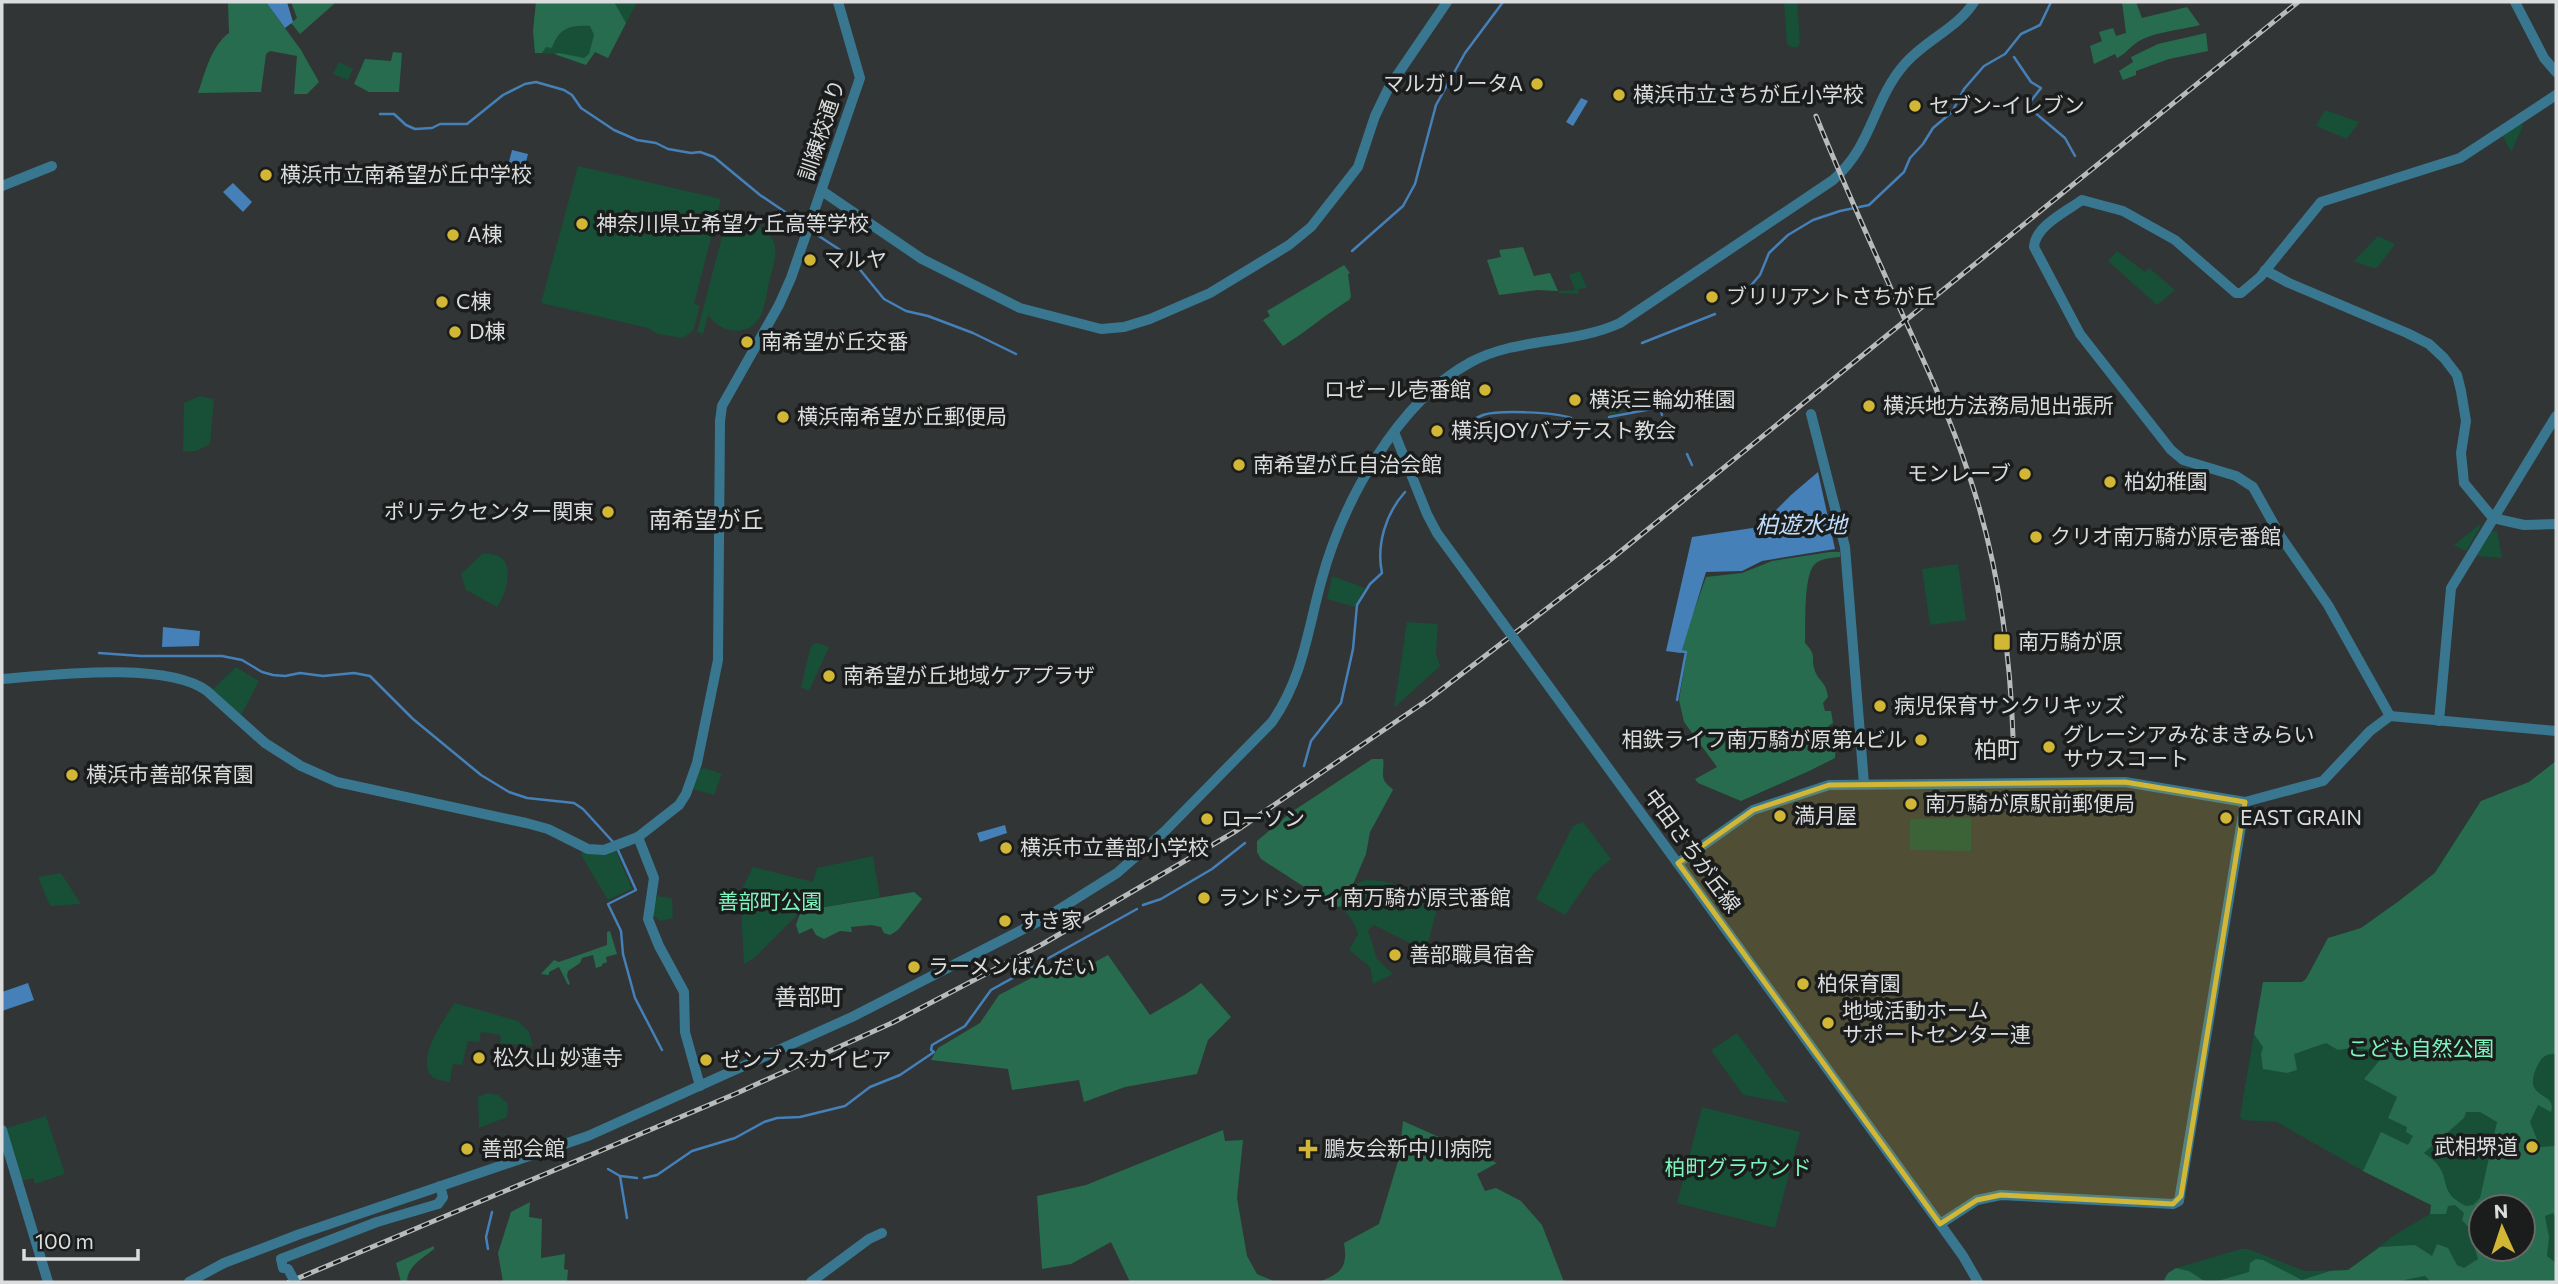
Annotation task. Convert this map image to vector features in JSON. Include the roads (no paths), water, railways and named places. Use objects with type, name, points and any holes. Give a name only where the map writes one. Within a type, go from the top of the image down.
[{"type":"street","name":"訓練校通り","points":[[639,838],[678,805],[686,794],[697,763],[717,670],[722,405],[779,305],[804,246],[860,78],[838,2]]},
{"type":"street","points":[[822,191],[922,259],[1020,308],[1101,329],[1124,327],[1150,319],[1210,293],[1289,245],[1311,227],[1358,167],[1375,116],[1389,87],[1447,2]]},
{"type":"street","points":[[189,1282],[224,1264],[300,1234],[555,1149],[700,1086],[852,1017],[1047,917],[1102,884],[1165,831],[1272,722],[1295,682],[1328,556],[1349,508],[1394,432],[1438,385],[1469,363],[1510,346],[1586,335],[1620,323],[1833,180],[1852,163],[1864,143],[1889,86],[1903,65],[1959,20],[1975,2]]},
{"type":"street","points":[[2515,2],[2544,58],[2556,72]]},
{"type":"street","points":[[2390,716],[2328,605],[2281,537],[2253,487],[2236,476],[2183,460],[2171,450],[2080,334],[2035,252],[2034,240],[2040,232],[2082,200],[2123,211],[2175,240],[2236,293],[2241,293],[2265,271],[2321,202],[2460,158],[2556,96]]},
{"type":"street","points":[[2,186],[52,166]]},
{"type":"street","points":[[2265,271],[2429,344],[2457,375],[2466,421],[2461,453],[2464,484],[2493,519],[2524,525],[2556,524]]},
{"type":"street","points":[[1811,414],[1845,547],[1864,784]]},
{"type":"street","points":[[2439,720],[2449,593],[2556,416]]},
{"type":"street","name":"中田さちが丘線","points":[[1394,432],[1437,533],[1940,1224],[1978,1282]]},
{"type":"street","points":[[2,679],[94,673],[158,674],[178,678],[199,685],[265,743],[301,766],[337,782],[526,823],[588,849],[604,850],[639,838],[654,878],[648,919],[684,992],[685,1032],[700,1086]]},
{"type":"street","points":[[1678,863],[1753,810],[1823,786],[2125,782],[2245,802],[2323,780],[2362,739],[2390,716],[2556,731]]},
{"type":"street","points":[[1940,1224],[1977,1200],[2001,1195],[2172,1204],[2179,1200],[2245,802]]},
{"type":"street","points":[[2,1130],[48,1282]]},
{"type":"street","points":[[289,1282],[281,1259],[346,1234],[438,1204],[443,1197],[440,1186]]},
{"type":"street","points":[[811,1282],[869,1239],[882,1233]]},
{"type":"street","points":[[284,1267],[295,1282]]},
{"type":"water","points":[[266,2],[287,2],[293,22],[285,28]]},
{"type":"water","points":[[1581,98],[1588,101],[1573,126],[1566,122]]},
{"type":"water","points":[[512,150],[528,154],[521,181],[505,177]]},
{"type":"water","points":[[233,183],[252,202],[243,212],[223,192]]},
{"type":"water","name":"柏遊水地","points":[[1818,472],[1835,549],[1762,561],[1742,571],[1706,572],[1681,653],[1666,651],[1692,537],[1759,527]]},
{"type":"water","points":[[163,627],[200,631],[199,646],[162,647]]},
{"type":"water","points":[[1005,825],[1007,833],[980,842],[977,833]]},
{"type":"water","points":[[28,983],[34,1000],[2,1011],[2,992]]},
{"type":"waterway","points":[[1352,251],[1403,206],[1415,184],[1436,105],[1465,53],[1503,2]]},
{"type":"waterway","points":[[1732,307],[1760,275],[1769,253],[1788,235],[1813,220],[1869,205],[1904,172],[1910,158],[1933,128],[1952,112],[1964,89],[1984,66],[2005,54],[2021,34],[2040,25],[2051,2]]},
{"type":"waterway","points":[[2014,57],[2031,82],[2041,88],[2027,106],[2065,138],[2075,156]]},
{"type":"waterway","points":[[380,114],[394,114],[415,129],[432,128],[440,124],[467,124],[503,95],[525,84],[536,82],[564,90],[572,95],[581,108],[614,130],[637,140],[656,143],[668,149],[700,152],[714,157],[760,195],[806,226]]},
{"type":"waterway","points":[[811,231],[848,255],[884,299],[906,311],[928,316],[973,333],[1016,354]]},
{"type":"waterway","points":[[1642,343],[1715,314]]},
{"type":"waterway","points":[[1609,417],[1694,401]]},
{"type":"waterway","points":[[1660,408],[1662,415]]},
{"type":"waterway","points":[[1461,432],[1476,418],[1491,413],[1540,413],[1571,418]]},
{"type":"waterway","points":[[1667,429],[1674,441]]},
{"type":"waterway","points":[[1687,454],[1692,465]]},
{"type":"waterway","points":[[1304,766],[1311,741],[1341,703],[1353,649],[1357,605],[1370,584],[1382,573],[1380,551],[1384,530],[1398,500],[1405,492]]},
{"type":"waterway","points":[[1677,700],[1686,652],[1678,651]]},
{"type":"waterway","points":[[99,653],[222,656],[242,660],[273,675],[300,673],[323,676],[354,673],[370,676],[413,719],[481,775],[509,792],[527,798],[574,803],[583,809],[614,843]]},
{"type":"waterway","points":[[1143,905],[1161,899],[1212,869],[1245,843]]},
{"type":"waterway","points":[[617,848],[636,890],[608,904],[621,931],[623,954],[635,998],[662,1050]]},
{"type":"waterway","points":[[644,1178],[657,1175],[692,1151],[735,1138],[764,1122],[845,1106],[870,1087],[900,1075],[934,1052],[931,1050],[932,1045],[965,1026],[991,990],[1137,909]]},
{"type":"waterway","points":[[608,1169],[620,1176],[637,1178]]},
{"type":"waterway","points":[[620,1176],[627,1218]]},
{"type":"waterway","points":[[488,1249],[486,1237],[492,1212]]},
{"type":"railway","points":[[289,1282],[735,1094],[894,1022],[1041,945],[1236,831],[1429,699],[1610,560],[2298,2]]},
{"type":"railway","points":[[1816,116],[1939,395],[1968,472],[1987,537],[2000,603],[2009,670],[2013,737]]},
{"type":"place","name":"マルガリータA","points":[[1537,84]]},
{"type":"place","name":"横浜市立さちが丘小学校","points":[[1619,95]]},
{"type":"place","name":"セブン-イレブン","points":[[1915,106]]},
{"type":"place","name":"横浜市立南希望が丘中学校","points":[[266,175]]},
{"type":"place","name":"神奈川県立希望ケ丘高等学校","points":[[582,224]]},
{"type":"place","name":"A棟","points":[[453,235]]},
{"type":"place","name":"マルヤ","points":[[810,260]]},
{"type":"place","name":"ブリリアントさちが丘","points":[[1712,297]]},
{"type":"place","name":"C棟","points":[[442,302]]},
{"type":"place","name":"D棟","points":[[455,332]]},
{"type":"place","name":"南希望が丘交番","points":[[747,342]]},
{"type":"place","name":"ロゼール壱番館","points":[[1485,390]]},
{"type":"place","name":"横浜三輪幼稚園","points":[[1575,400]]},
{"type":"place","name":"横浜地方法務局旭出張所","points":[[1869,406]]},
{"type":"place","name":"横浜南希望が丘郵便局","points":[[783,417]]},
{"type":"place","name":"横浜JOYバプテスト教会","points":[[1437,431]]},
{"type":"place","name":"南希望が丘自治会館","points":[[1239,465]]},
{"type":"place","name":"モンレーブ","points":[[2025,474]]},
{"type":"place","name":"柏幼稚園","points":[[2110,482]]},
{"type":"place","name":"ポリテクセンター関東","points":[[608,512]]},
{"type":"place","name":"クリオ南万騎が原壱番館","points":[[2036,537]]},
{"type":"place","name":"南万騎が原","points":[[2002,642]]},
{"type":"place","name":"南希望が丘地域ケアプラザ","points":[[829,676]]},
{"type":"place","name":"病児保育サンクリキッズ","points":[[1880,706]]},
{"type":"place","name":"相鉄ライフ南万騎が原第4ビル","points":[[1921,740]]},
{"type":"place","name":"グレーシアみなまきみらい サウスコート","points":[[2049,747]]},
{"type":"place","name":"横浜市善部保育園","points":[[72,775]]},
{"type":"place","name":"南万騎が原駅前郵便局","points":[[1911,804]]},
{"type":"place","name":"満月屋","points":[[1780,816]]},
{"type":"place","name":"EAST GRAIN","points":[[2226,818]]},
{"type":"place","name":"ローソン","points":[[1207,819]]},
{"type":"place","name":"横浜市立善部小学校","points":[[1006,848]]},
{"type":"place","name":"ランドシティ南万騎が原弐番館","points":[[1204,898]]},
{"type":"place","name":"すき家","points":[[1005,921]]},
{"type":"place","name":"善部職員宿舎","points":[[1395,955]]},
{"type":"place","name":"ラーメンばんだい","points":[[914,967]]},
{"type":"place","name":"柏保育園","points":[[1803,984]]},
{"type":"place","name":"地域活動ホーム サポートセンター連","points":[[1828,1023]]},
{"type":"place","name":"松久山 妙蓮寺","points":[[479,1058]]},
{"type":"place","name":"ゼンブ スカイピア","points":[[706,1060]]},
{"type":"place","name":"武相堺道","points":[[2532,1147]]},
{"type":"place","name":"善部会館","points":[[467,1149]]},
{"type":"place","name":"鵬友会新中川病院","points":[[1308,1149]]},
{"type":"district","name":"南希望が丘","points":[[706,520]]},
{"type":"district","name":"柏町","points":[[1997,750]]},
{"type":"district","name":"善部町","points":[[809,997]]},
{"type":"park label","name":"善部町公園","points":[[770,902]]},
{"type":"park label","name":"こども自然公園","points":[[2421,1049]]},
{"type":"park label","name":"柏町グラウンド","points":[[1738,1168]]}]
